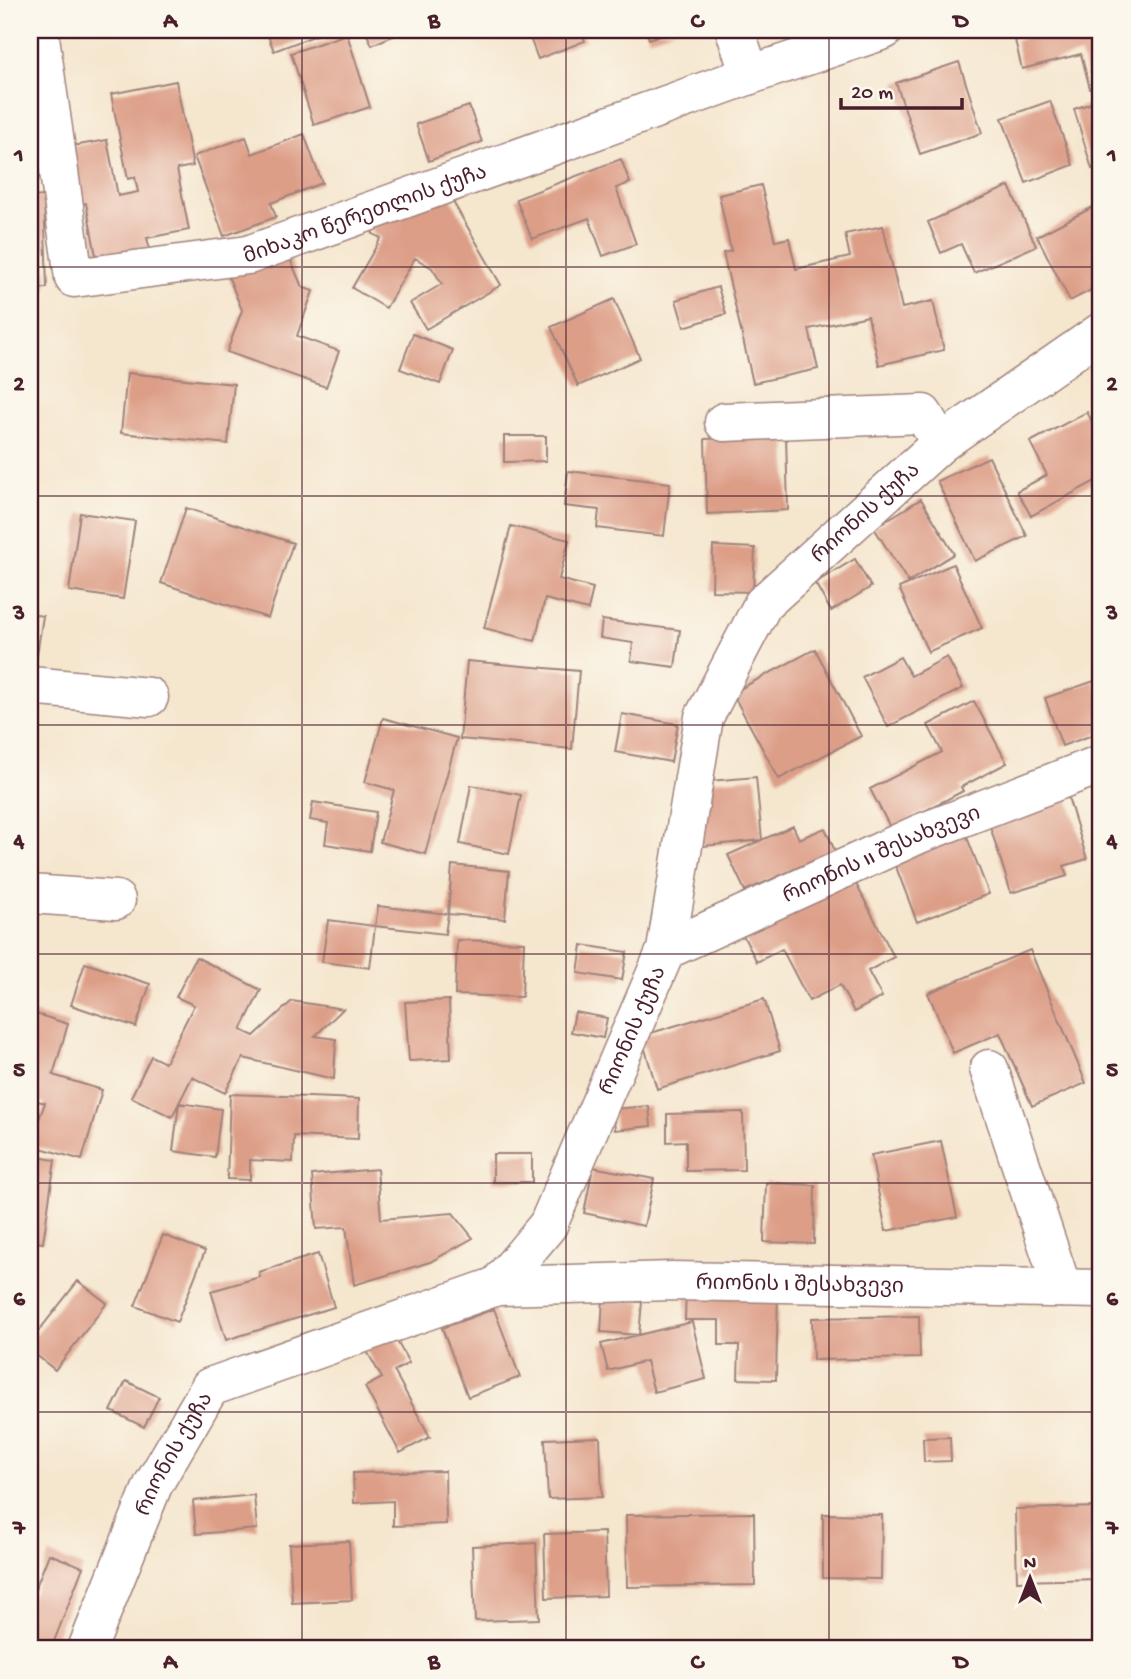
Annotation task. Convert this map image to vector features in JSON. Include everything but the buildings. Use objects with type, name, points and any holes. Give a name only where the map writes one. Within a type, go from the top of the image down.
[{"type":"street","name":"მიხაკო წერეთლის ქუჩა","points":[[38,30],[74,278],[248,255],[750,75],[884,30]]},
{"type":"street","points":[[735,30],[750,75]]},
{"type":"street","name":"რიონის ქუჩა","points":[[87,1649],[153,1485],[210,1387],[497,1286],[548,1225],[666,950],[704,717],[764,604],[941,443],[1101,332]]},
{"type":"street","points":[[724,422],[923,414],[941,443]]},
{"type":"street","points":[[30,686],[149,697]]},
{"type":"street","name":"რიონის II შესახვევი","points":[[666,950],[919,834],[1101,764]]},
{"type":"street","points":[[30,894],[116,900]]},
{"type":"street","points":[[989,1069],[1062,1288]]},
{"type":"street","name":"რიონის I შესახვევი","points":[[497,1286],[672,1281],[1101,1289]]}]
